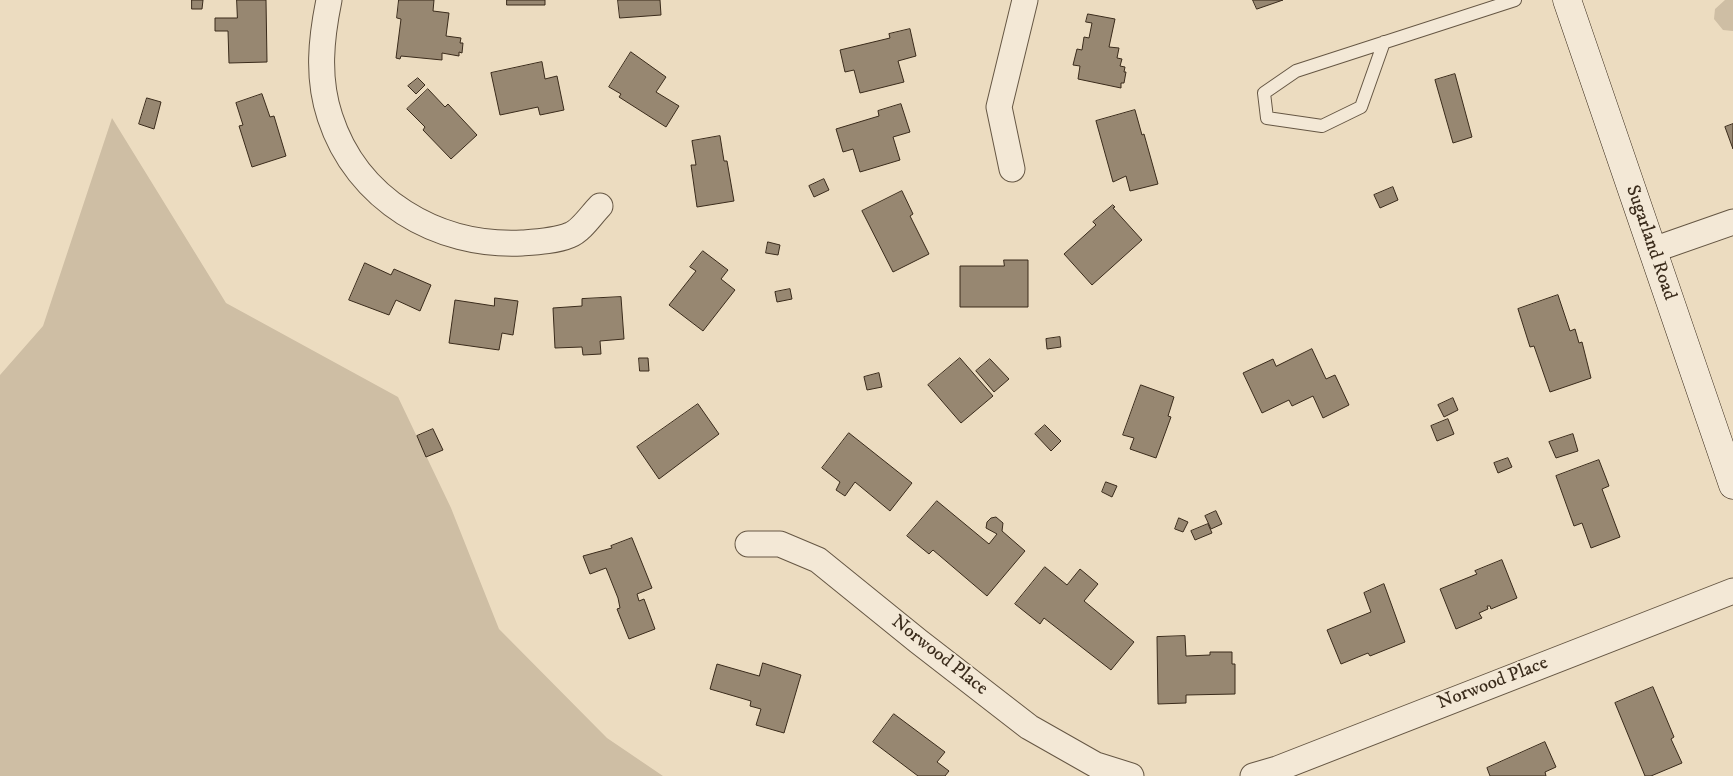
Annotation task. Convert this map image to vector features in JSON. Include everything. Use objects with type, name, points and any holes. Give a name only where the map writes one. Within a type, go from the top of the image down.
[{"type":"street","points":[[329,0],[320,54],[323,90],[330,117],[344,147],[370,185],[395,206],[427,227],[479,242],[505,244],[536,242],[572,235],[600,206]]},
{"type":"street","points":[[1012,169],[1000,107],[1025,0]]},
{"type":"street","name":"Sugarland Road","points":[[1567,0],[1733,485]]},
{"type":"street","points":[[1653,250],[1733,222]]},
{"type":"street","name":"Norwood Place","points":[[748,544],[780,544],[818,560],[1029,727],[1096,765],[1131,776]]},
{"type":"street","name":"Norwood Place","points":[[1253,776],[1277,770],[1733,591]]},
{"type":"lane","points":[[1384,42],[1362,107],[1322,126],[1267,118],[1264,93],[1296,71],[1384,42],[1515,0]]},
{"type":"shaded area","points":[[1725,0],[1733,0],[1733,31],[1723,30],[1714,19],[1715,9]]},
{"type":"shaded area","points":[[112,118],[226,303],[398,397],[451,508],[499,629],[607,738],[663,776],[0,776],[0,375],[43,326]]},
{"type":"building","points":[[192,0],[203,0],[202,9],[192,9]]},
{"type":"building","points":[[237,0],[266,0],[267,62],[229,63],[228,31],[215,31],[215,18],[237,18]]},
{"type":"building","points":[[399,0],[434,0],[433,11],[449,13],[446,36],[461,38],[460,43],[463,43],[462,53],[459,52],[459,56],[442,53],[442,60],[401,56],[400,59],[396,58],[401,19],[397,18]]},
{"type":"building","points":[[507,0],[545,0],[545,5],[507,5]]},
{"type":"building","points":[[618,0],[660,0],[661,15],[620,18]]},
{"type":"building","points":[[1253,0],[1283,0],[1257,9]]},
{"type":"building","points":[[1088,14],[1115,19],[1109,47],[1119,48],[1117,58],[1122,59],[1120,66],[1125,67],[1124,83],[1121,83],[1121,88],[1078,79],[1080,66],[1073,65],[1077,49],[1082,50],[1084,37],[1089,38],[1092,23],[1086,22]]},
{"type":"building","points":[[910,29],[916,56],[898,61],[904,82],[860,93],[854,70],[845,72],[840,50],[890,38],[889,34]]},
{"type":"building","points":[[631,52],[666,77],[656,92],[679,106],[666,127],[619,97],[621,94],[609,87]]},
{"type":"building","points":[[542,62],[545,79],[557,76],[564,110],[540,115],[538,107],[500,115],[491,73]]},
{"type":"building","points":[[1455,74],[1472,137],[1453,143],[1435,80]]},
{"type":"building","points":[[418,78],[425,85],[416,94],[408,86]]},
{"type":"building","points":[[428,89],[445,107],[448,104],[477,135],[451,159],[423,130],[425,127],[407,109]]},
{"type":"building","points":[[262,94],[270,117],[274,116],[286,156],[252,167],[239,126],[243,125],[236,103]]},
{"type":"building","points":[[147,98],[161,102],[154,129],[139,124]]},
{"type":"building","points":[[901,104],[910,132],[893,137],[900,160],[860,172],[853,149],[843,152],[836,129],[879,116],[878,111]]},
{"type":"building","points":[[1135,110],[1158,184],[1130,191],[1126,176],[1113,182],[1096,121]]},
{"type":"building","points":[[1733,124],[1733,149],[1725,127]]},
{"type":"building","points":[[720,136],[724,161],[727,161],[734,201],[697,207],[691,165],[696,165],[692,141]]},
{"type":"building","points":[[824,179],[829,190],[814,197],[809,186]]},
{"type":"building","points":[[1393,187],[1398,200],[1380,208],[1374,195]]},
{"type":"building","points":[[902,191],[913,214],[910,216],[929,254],[893,272],[862,211]]},
{"type":"building","points":[[1113,205],[1115,207],[1113,208],[1142,240],[1092,285],[1064,254],[1096,225],[1093,222]]},
{"type":"building","points":[[768,242],[780,245],[778,255],[766,253]]},
{"type":"building","points":[[703,251],[728,270],[721,279],[735,290],[703,331],[669,305],[696,271],[690,267]]},
{"type":"building","points":[[1004,260],[1028,260],[1028,307],[960,307],[960,266],[1004,266]]},
{"type":"building","points":[[365,263],[391,275],[394,269],[431,285],[420,311],[396,300],[389,315],[349,300]]},
{"type":"building","points":[[790,289],[792,299],[777,302],[775,292]]},
{"type":"building","points":[[1558,295],[1570,331],[1575,329],[1579,343],[1582,342],[1591,378],[1550,392],[1534,346],[1530,347],[1518,309]]},
{"type":"building","points":[[621,297],[624,339],[600,341],[601,354],[583,355],[582,347],[555,348],[553,308],[582,306],[582,299]]},
{"type":"building","points":[[495,298],[518,301],[513,335],[502,333],[499,350],[449,343],[455,300],[494,306]]},
{"type":"building","points":[[1060,337],[1061,347],[1047,349],[1046,339]]},
{"type":"building","points":[[1312,349],[1326,379],[1335,375],[1349,405],[1323,418],[1313,396],[1292,406],[1289,400],[1262,413],[1243,373],[1273,359],[1276,366]]},
{"type":"building","points":[[639,358],[648,358],[649,371],[640,371]]},
{"type":"building","points":[[960,358],[993,396],[961,423],[928,385]]},
{"type":"building","points":[[990,359],[1009,379],[994,392],[976,371]]},
{"type":"building","points":[[879,373],[882,387],[867,390],[864,377]]},
{"type":"building","points":[[1141,385],[1174,397],[1168,416],[1171,417],[1156,458],[1130,449],[1134,438],[1123,435]]},
{"type":"building","points":[[1453,398],[1458,410],[1444,417],[1438,405]]},
{"type":"building","points":[[698,404],[719,434],[659,479],[637,447]]},
{"type":"building","points":[[1448,419],[1454,434],[1437,441],[1431,426]]},
{"type":"building","points":[[1045,425],[1061,441],[1051,451],[1035,434]]},
{"type":"building","points":[[433,429],[443,450],[426,457],[417,436]]},
{"type":"building","points":[[849,433],[912,483],[890,511],[855,482],[845,496],[836,490],[840,482],[822,468]]},
{"type":"building","points":[[1573,434],[1578,451],[1556,458],[1549,442]]},
{"type":"building","points":[[1508,458],[1512,467],[1498,473],[1494,463]]},
{"type":"building","points":[[1599,460],[1609,486],[1602,489],[1620,537],[1591,548],[1582,523],[1574,526],[1556,476]]},
{"type":"building","points":[[1106,482],[1117,486],[1112,497],[1102,492]]},
{"type":"building","points":[[937,501],[989,544],[997,534],[986,528],[987,522],[991,518],[996,517],[1003,523],[1002,531],[1025,551],[987,596],[933,550],[929,554],[907,536]]},
{"type":"building","points":[[1216,511],[1222,524],[1211,529],[1205,516]]},
{"type":"building","points":[[1179,518],[1188,522],[1183,532],[1175,529]]},
{"type":"building","points":[[1208,524],[1212,533],[1195,540],[1191,531]]},
{"type":"building","points":[[632,538],[652,588],[637,594],[639,601],[644,599],[655,629],[629,639],[617,609],[620,608],[618,598],[606,568],[590,574],[583,556],[612,548],[611,546]]},
{"type":"building","points":[[1502,560],[1517,598],[1491,609],[1490,606],[1487,606],[1488,609],[1479,613],[1482,618],[1456,629],[1440,589],[1477,574],[1475,571]]},
{"type":"building","points":[[1045,567],[1067,585],[1080,569],[1098,584],[1084,601],[1134,642],[1111,670],[1044,618],[1040,624],[1015,604]]},
{"type":"building","points":[[1384,584],[1405,642],[1370,656],[1368,653],[1341,664],[1327,630],[1371,612],[1364,593]]},
{"type":"building","points":[[1185,636],[1186,656],[1210,655],[1210,652],[1232,652],[1232,664],[1235,664],[1235,694],[1186,695],[1186,703],[1158,704],[1157,637]]},
{"type":"building","points":[[763,663],[801,675],[784,733],[756,725],[761,709],[750,706],[751,701],[710,689],[717,664],[759,676]]},
{"type":"building","points":[[1653,687],[1674,737],[1671,739],[1682,763],[1651,776],[1645,776],[1615,703]]},
{"type":"building","points":[[894,714],[945,752],[937,762],[949,771],[945,776],[918,776],[873,742]]},
{"type":"building","points":[[1545,742],[1556,767],[1545,772],[1546,776],[1490,776],[1487,768]]}]
